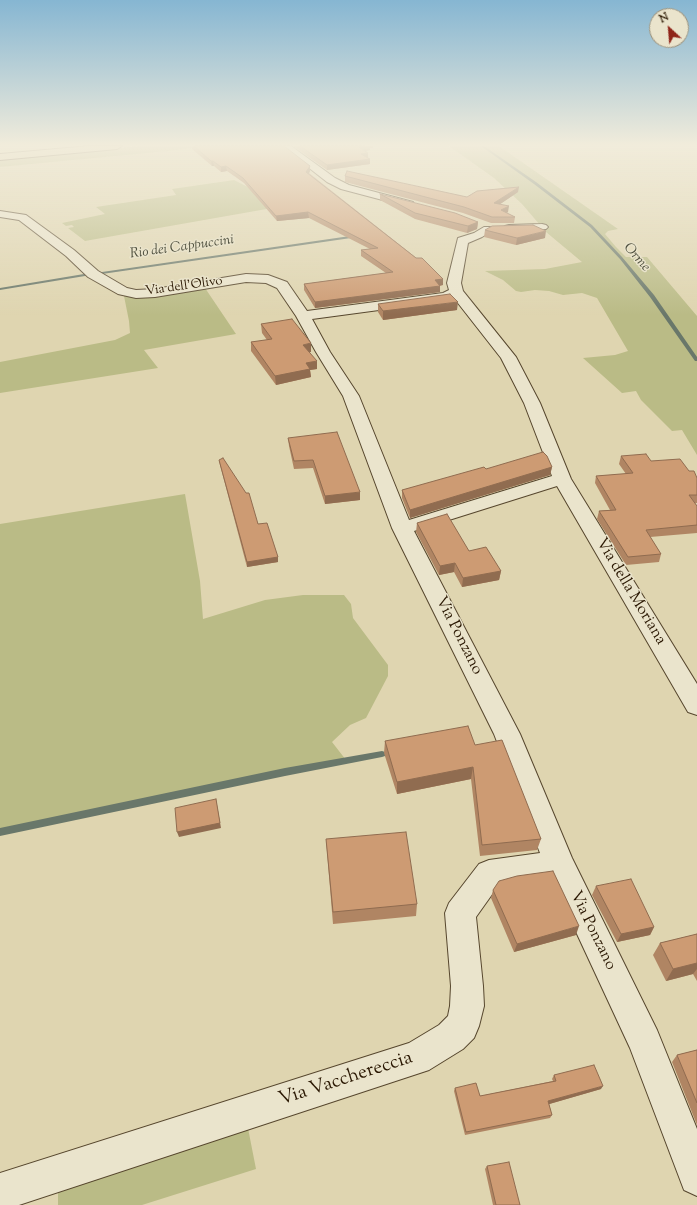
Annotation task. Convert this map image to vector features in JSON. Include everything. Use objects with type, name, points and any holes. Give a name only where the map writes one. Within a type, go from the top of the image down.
[{"type":"street","points":[[400,202],[423,208]]},
{"type":"street","name":"Via dell'Olivo","points":[[0,214],[16,215],[28,221],[58,246],[70,253],[93,274],[123,291],[136,294],[155,293],[246,278],[268,279],[282,285],[304,316]]},
{"type":"street","points":[[304,316],[446,297],[456,292],[454,283],[462,241],[478,235],[482,225],[542,227]]},
{"type":"street","name":"Via della Moriana","points":[[456,292],[508,357],[532,403],[562,479],[697,705]]},
{"type":"street","name":"Via Ponzano","points":[[304,316],[323,352],[350,396],[402,528],[507,734],[559,863],[645,1042],[697,1177]]},
{"type":"street","points":[[402,528],[562,479]]},
{"type":"street","name":"Via Vacchereccia","points":[[0,1192],[417,1058],[451,1037],[462,1026],[467,1006],[467,986],[460,914],[489,874],[559,863]]},
{"type":"green space","points":[[128,202],[271,202],[278,207],[85,241],[68,228],[74,227],[72,225],[66,226],[62,223],[105,214],[96,207]]},
{"type":"green space","points":[[520,202],[580,202],[618,229],[608,231],[605,234],[626,257],[647,257],[697,316],[697,455],[682,430],[672,431],[641,400],[636,391],[622,393],[583,358],[615,355],[628,351],[597,298],[582,293],[563,295],[549,291],[516,291],[503,280],[485,271],[545,269],[582,262],[546,232]]},
{"type":"green space","points":[[203,285],[236,334],[144,350],[158,368],[0,393],[0,362],[115,340],[130,333],[123,291]]},
{"type":"green space","points":[[185,494],[200,581],[203,619],[265,600],[303,595],[344,595],[351,604],[353,618],[388,665],[388,676],[366,718],[350,725],[332,742],[346,760],[0,832],[0,524]]},
{"type":"green space","points":[[245,1113],[256,1169],[142,1205],[58,1205],[58,1173]]},
{"type":"building","points":[[264,202],[345,202],[416,258],[422,258],[443,279],[435,280],[440,286],[315,302],[304,284],[393,272],[361,250],[378,248],[308,212],[276,216]]},
{"type":"building","points":[[395,202],[413,202],[455,213],[478,222],[468,226],[415,213]]},
{"type":"building","points":[[446,202],[495,202],[494,203],[509,206],[501,210],[515,217],[492,217]]},
{"type":"building","points":[[533,225],[546,231],[517,238],[485,230],[492,226]]},
{"type":"building","points":[[450,294],[458,302],[383,311],[378,304]]},
{"type":"building","points":[[292,319],[311,343],[303,345],[317,361],[306,363],[310,369],[275,376],[251,342],[272,339],[261,324]]},
{"type":"building","points":[[337,432],[360,492],[325,496],[313,460],[294,461],[288,438]]},
{"type":"building","points":[[543,452],[547,456],[552,467],[410,510],[402,490],[484,467],[486,469]]},
{"type":"building","points":[[646,454],[651,461],[680,459],[689,471],[694,471],[697,478],[697,495],[689,495],[697,506],[697,525],[646,530],[661,554],[628,557],[599,511],[616,510],[596,476],[633,473],[621,456]]},
{"type":"building","points":[[223,458],[246,493],[249,493],[258,524],[267,523],[278,557],[247,562],[219,460]]},
{"type":"building","points":[[447,514],[469,551],[486,547],[501,571],[463,578],[455,563],[440,566],[417,523]]},
{"type":"building","points":[[468,726],[475,745],[502,740],[541,839],[482,845],[473,767],[397,782],[385,741]]},
{"type":"building","points":[[216,799],[220,823],[177,832],[175,808]]},
{"type":"building","points":[[406,832],[417,904],[333,912],[326,839]]},
{"type":"building","points":[[553,871],[579,926],[517,944],[493,890],[499,881],[517,876]]},
{"type":"building","points":[[631,879],[654,927],[621,934],[596,886]]},
{"type":"building","points":[[697,934],[697,963],[673,969],[660,943]]},
{"type":"building","points":[[697,1050],[697,1103],[677,1055]]},
{"type":"building","points":[[594,1065],[603,1086],[548,1101],[552,1115],[466,1132],[455,1088],[476,1083],[480,1096],[556,1081],[554,1075]]},
{"type":"building","points":[[509,1162],[520,1205],[496,1205],[487,1166]]},
{"type":"waterway","name":"Orme","points":[[560,202],[591,226],[621,258],[652,296],[697,360]]},
{"type":"waterway","name":"Rio dei Cappuccini","points":[[102,273],[357,236]]},
{"type":"waterway","name":"Rio dei Cappuccini","points":[[0,289],[84,275]]},
{"type":"waterway","points":[[0,832],[285,772],[382,754]]}]
